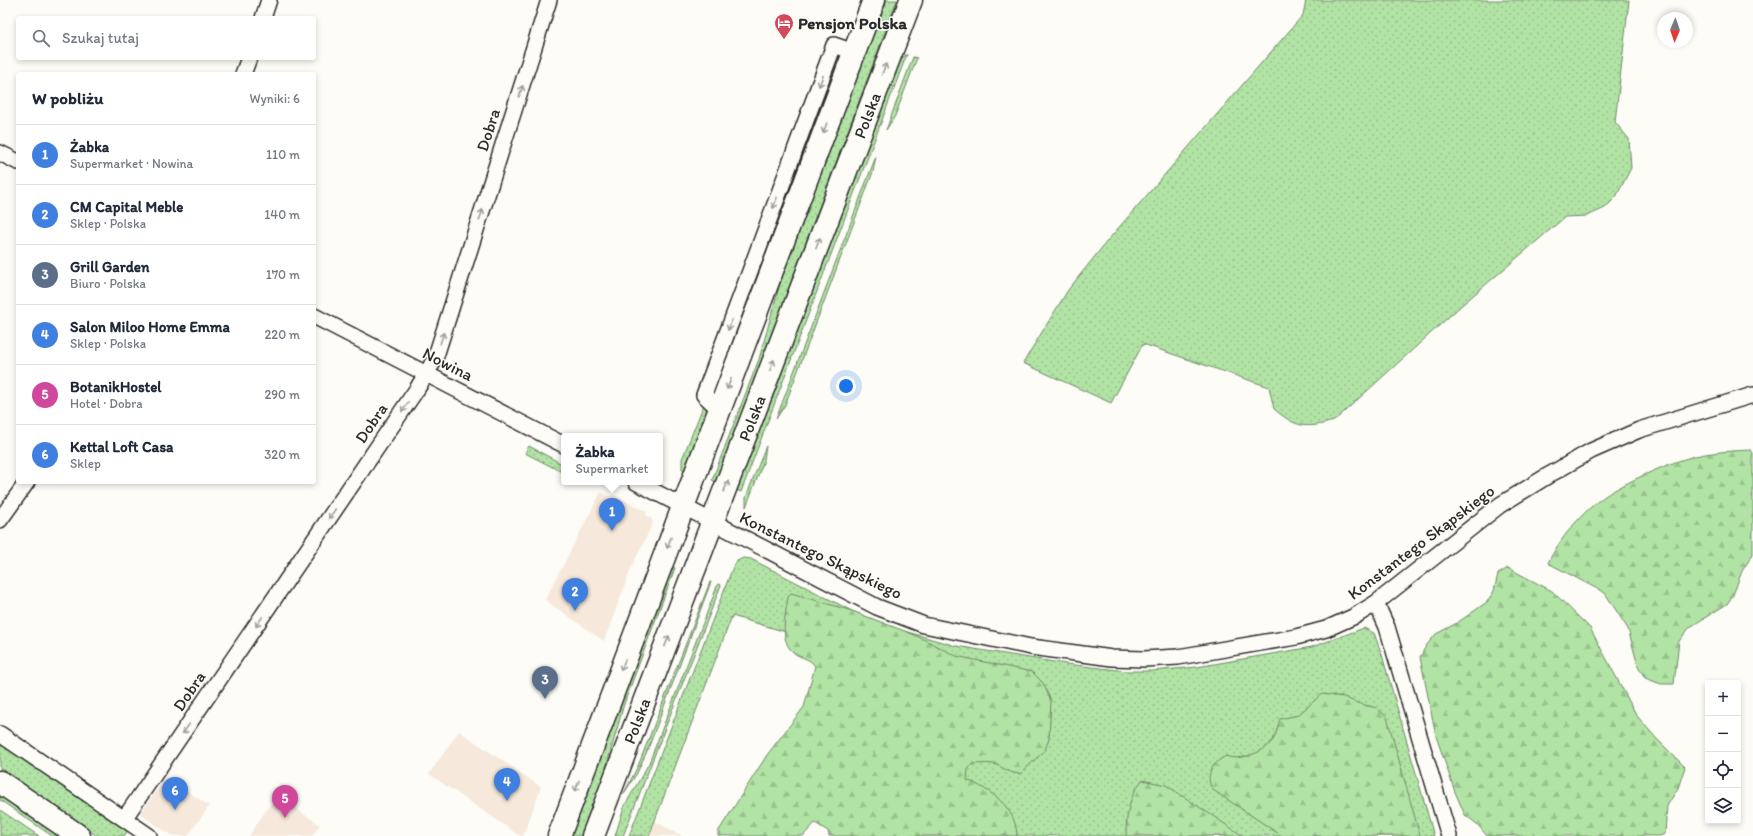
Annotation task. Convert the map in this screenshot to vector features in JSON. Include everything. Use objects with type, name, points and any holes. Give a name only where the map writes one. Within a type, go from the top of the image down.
[{"type":"street","points":[[264,16],[269,0]]},
{"type":"street","name":"Dobra","points":[[124,819],[436,359],[549,0]]},
{"type":"street","name":"Polska","points":[[559,836],[683,507],[712,402],[844,48],[874,0]]},
{"type":"street","name":"Polska","points":[[593,836],[911,0]]},
{"type":"street","points":[[244,72],[248,60]]},
{"type":"street","points":[[0,153],[16,161]]},
{"type":"street","name":"Nowina","points":[[316,317],[561,443]]},
{"type":"street","name":"Konstantego Skąpskiego","points":[[713,523],[877,608],[924,625],[1031,647],[1112,658],[1144,659],[1178,657],[1296,637],[1326,629],[1355,616],[1376,603],[1500,506],[1579,458],[1639,430],[1753,395]]},
{"type":"street","points":[[0,520],[26,484]]},
{"type":"street","points":[[642,485],[713,523]]},
{"type":"street","points":[[1376,603],[1387,627],[1449,836]]},
{"type":"street","points":[[0,734],[149,836]]},
{"type":"street","points":[[0,782],[79,836]]},
{"type":"shaded area","points":[[601,492],[610,497],[612,494],[647,512],[646,515],[651,518],[653,523],[632,566],[604,641],[545,600]]},
{"type":"shaded area","points":[[459,731],[541,787],[523,836],[520,836],[429,774]]},
{"type":"shaded area","points":[[166,777],[209,806],[188,836],[173,836],[140,814]]},
{"type":"shaded area","points":[[276,795],[320,825],[312,836],[249,836]]},
{"type":"shaded area","points":[[655,821],[682,836],[649,836]]},
{"type":"green space","points":[[886,0],[897,0],[716,482],[712,480],[759,359],[781,280]]},
{"type":"green space","points":[[1306,0],[1629,0],[1615,122],[1629,139],[1631,168],[1616,197],[1605,208],[1587,216],[1565,217],[1463,304],[1334,421],[1308,426],[1295,423],[1274,409],[1269,387],[1143,344],[1111,403],[1023,363],[1068,290],[1108,240],[1303,15]]},
{"type":"green space","points":[[907,54],[741,492],[736,490],[897,67],[901,59]]},
{"type":"green space","points":[[913,57],[917,58],[895,116],[886,130]]},
{"type":"green space","points":[[830,81],[714,391],[711,389],[826,83]]},
{"type":"green space","points":[[876,156],[873,172],[785,405],[776,419]]},
{"type":"green space","points":[[704,404],[707,411],[685,470],[682,469],[682,459]]},
{"type":"green space","points":[[529,446],[561,463],[561,471],[525,453]]},
{"type":"green space","points":[[766,446],[764,460],[746,507],[746,497]]},
{"type":"green space","points":[[1751,450],[1753,453],[1753,554],[1742,571],[1733,595],[1727,604],[1690,627],[1679,641],[1674,684],[1661,684],[1645,678],[1638,666],[1628,629],[1605,593],[1548,563],[1558,545],[1580,517],[1605,496],[1623,485],[1657,469],[1688,458],[1711,453]]},
{"type":"green space","points":[[743,558],[751,559],[852,611],[897,629],[956,646],[1066,664],[1127,671],[1152,671],[1197,667],[1312,647],[1364,628],[1374,633],[1382,655],[1434,836],[908,836],[833,646],[732,616],[649,836],[629,836],[733,567],[737,561]]},
{"type":"green space","points":[[671,566],[675,568],[624,704],[600,789],[582,836],[572,836],[577,816]]},
{"type":"green space","points":[[1508,568],[1552,591],[1590,628],[1637,716],[1656,738],[1685,767],[1678,788],[1667,806],[1665,834],[1660,836],[1487,836],[1477,824],[1465,815],[1455,792],[1436,736],[1420,657],[1426,646],[1436,634],[1457,623],[1487,602],[1494,591],[1498,574]]},
{"type":"green space","points":[[710,582],[648,749],[637,773],[623,795],[638,766]]},
{"type":"green space","points":[[718,584],[721,585],[623,836],[615,836],[624,807],[649,763]]},
{"type":"green space","points":[[791,593],[852,611],[915,635],[956,656],[1032,672],[1043,683],[1051,701],[1049,739],[1045,750],[1020,774],[1010,772],[996,765],[990,764],[973,764],[968,769],[967,780],[993,794],[1007,808],[1016,826],[1017,836],[829,836],[828,831],[815,823],[803,836],[718,836],[718,832],[767,755],[804,707],[815,666],[809,660],[797,655],[787,644],[784,628],[788,597]]},
{"type":"green space","points":[[1322,694],[1344,697],[1357,703],[1377,708],[1387,717],[1420,836],[1282,836],[1213,790],[1210,785],[1209,775],[1213,766],[1217,762],[1226,756],[1238,758],[1260,751],[1271,743],[1277,731],[1280,719],[1298,715]]},
{"type":"green space","points":[[0,739],[130,828],[124,836],[97,836],[0,770]]},
{"type":"green space","points":[[1142,780],[1166,785],[1243,836],[1126,836],[1131,799]]},
{"type":"green space","points":[[0,793],[63,836],[52,836],[0,800]]},
{"type":"green space","points":[[0,810],[39,836],[0,836]]},
{"type":"place","name":"Pensjon Polska","points":[[784,40]]},
{"type":"place","name":"Żabka","points":[[612,531]]},
{"type":"place","name":"CM Capital Meble","points":[[575,611]]},
{"type":"place","name":"Grill Garden","points":[[545,699]]},
{"type":"place","name":"Salon Miloo Home Emma","points":[[507,801]]},
{"type":"place","name":"Kettal Loft Casa","points":[[175,810]]},
{"type":"place","name":"BotanikHostel","points":[[285,818]]}]
